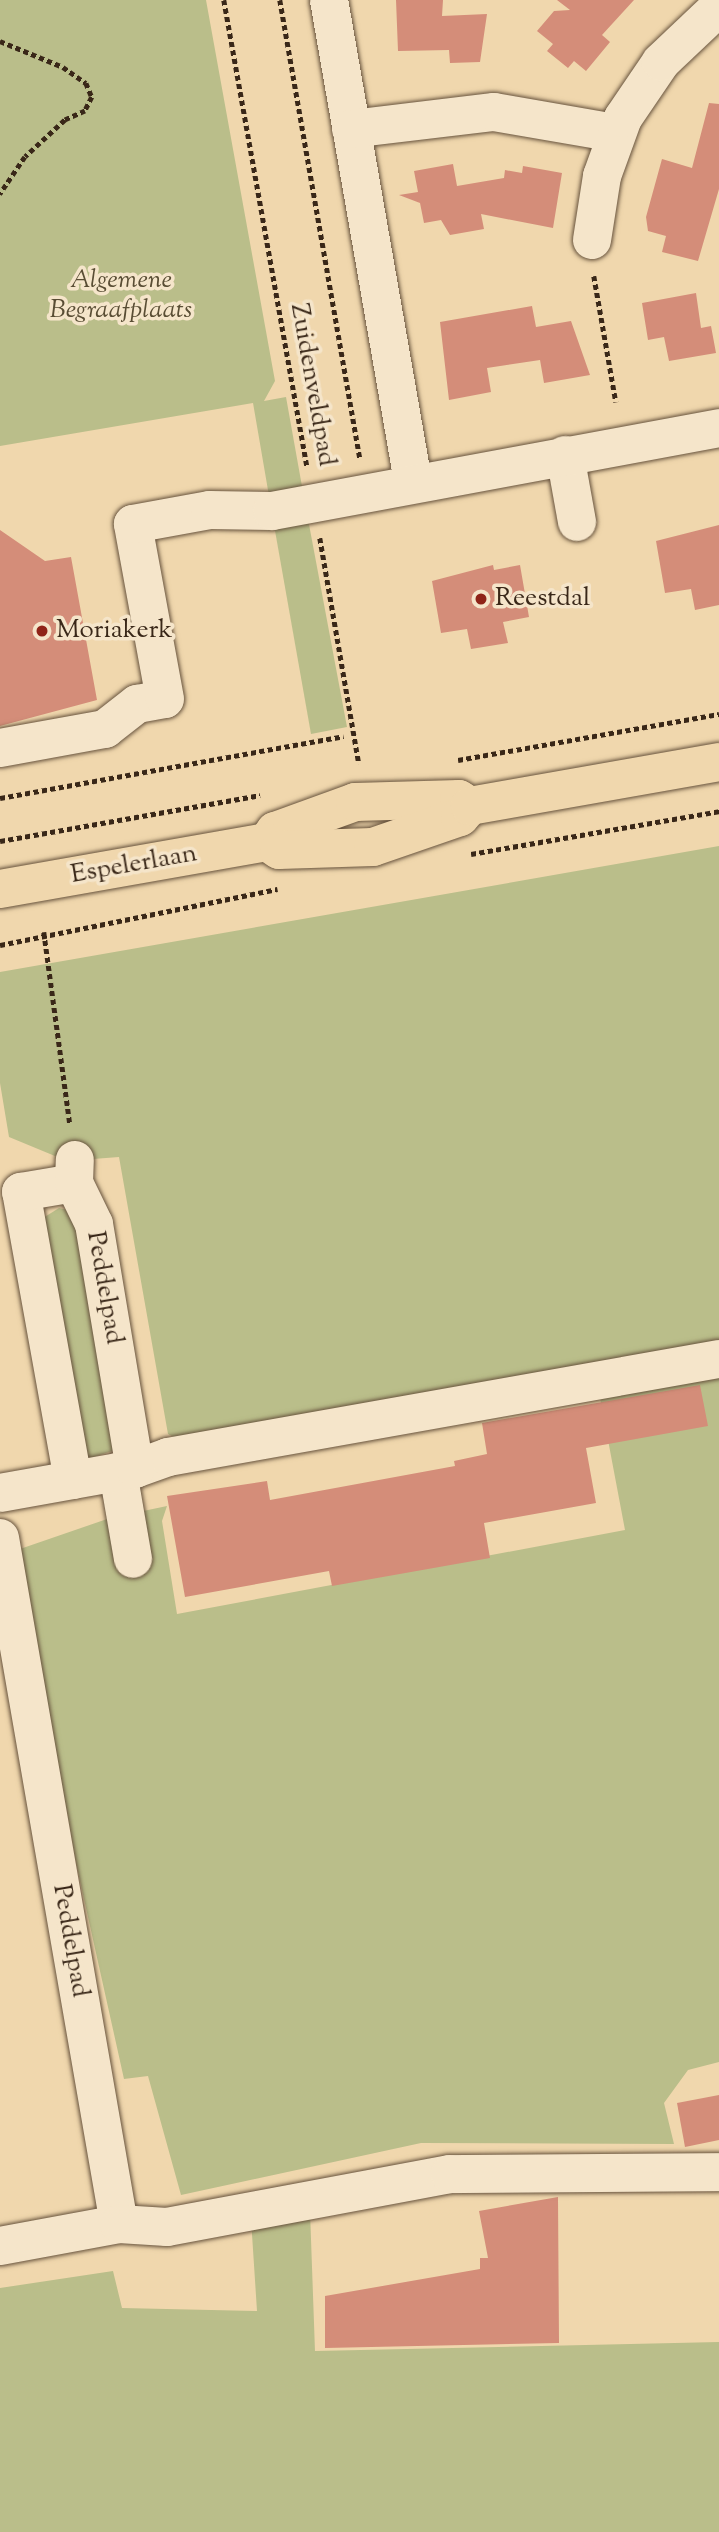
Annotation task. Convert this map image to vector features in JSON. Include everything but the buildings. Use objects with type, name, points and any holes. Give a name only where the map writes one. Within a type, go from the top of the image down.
[{"type":"main road","name":"Espelerlaan","points":[[0,889],[267,842],[279,850],[382,845],[460,817],[470,806],[719,762]]},
{"type":"street","points":[[329,0],[413,482]]},
{"type":"street","points":[[591,251],[616,134],[661,62],[719,7]]},
{"type":"street","points":[[351,129],[494,112],[564,119],[616,134]]},
{"type":"street","points":[[0,748],[105,729],[137,704],[165,699],[133,524],[314,503],[413,482],[719,428]]},
{"type":"street","points":[[565,455],[577,522]]},
{"type":"street","points":[[73,1480],[21,1192],[74,1171]]},
{"type":"street","name":"Peddelpad","points":[[74,1171],[94,1224],[127,1471],[133,1559]]},
{"type":"street","points":[[0,1493],[127,1471],[168,1457],[719,1359]]},
{"type":"street","name":"Peddelpad","points":[[0,1538],[119,2224]]},
{"type":"street","points":[[0,2246],[119,2224],[167,2227],[450,2174],[719,2172]]},
{"type":"path","name":"Zuidenveldpad","points":[[224,0],[361,777]]},
{"type":"path","points":[[279,0],[359,453]]},
{"type":"path","points":[[0,41],[63,67],[86,83],[92,97],[85,111],[65,120],[25,156],[0,194]]},
{"type":"path","points":[[591,251],[616,402]]},
{"type":"path","points":[[0,798],[343,736]]},
{"type":"path","points":[[44,932],[74,1171]]},
{"type":"green space","name":"Algemene Begraafplaats","points":[[0,0],[206,0],[275,381],[264,401],[286,397],[303,492],[269,496],[253,403],[0,446]]},
{"type":"green space","points":[[308,519],[347,727],[311,734],[274,525]]},
{"type":"green space","points":[[719,846],[719,1345],[187,1444],[168,1434],[119,1157],[67,1161],[9,1137],[0,1083],[0,972]]},
{"type":"green space","points":[[59,1208],[77,1212],[118,1449],[79,1462],[43,1218]]},
{"type":"green space","points":[[719,1364],[719,2062],[688,2070],[664,2103],[674,2144],[421,2143],[181,2195],[148,2076],[124,2079],[76,1863],[20,1549],[110,1518],[167,1506],[162,1521],[177,1614],[625,1530],[598,1387]]},
{"type":"green space","points":[[310,2211],[315,2351],[719,2342],[719,2532],[0,2532],[0,2288],[113,2271],[122,2308],[257,2311],[251,2219]]},
{"type":"place","name":"Reestdal","points":[[481,599]]},
{"type":"place","name":"Moriakerk","points":[[42,631]]}]
